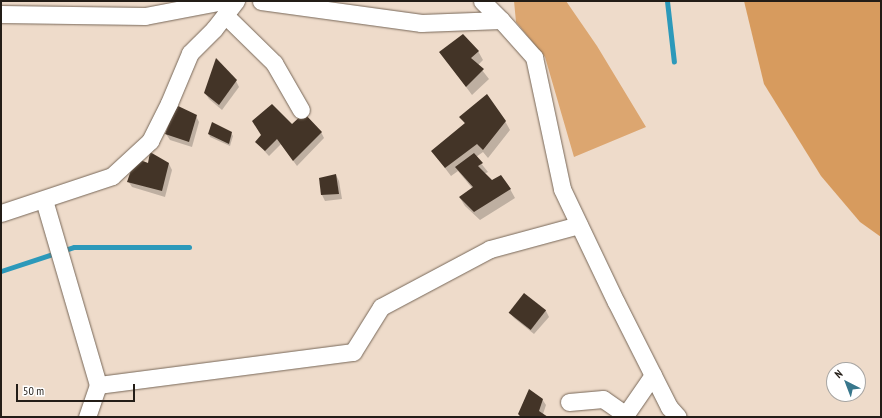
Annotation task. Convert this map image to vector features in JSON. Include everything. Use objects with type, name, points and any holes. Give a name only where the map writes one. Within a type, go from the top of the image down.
[{"type":"street","points":[[1,14],[145,16],[224,8],[236,1]]},
{"type":"street","points":[[260,1],[421,23],[501,20]]},
{"type":"street","points":[[482,1],[534,57],[562,189],[669,407],[678,417]]},
{"type":"street","points":[[224,8],[274,63],[301,110]]},
{"type":"street","points":[[1,213],[44,200],[112,176],[150,141],[170,103],[190,53],[214,29],[224,8]]},
{"type":"street","points":[[44,200],[98,384],[87,417]]},
{"type":"street","points":[[98,384],[353,352],[380,307],[490,249],[579,225]]},
{"type":"street","points":[[569,402],[602,399],[625,416],[653,375]]},
{"type":"shaded area","points":[[514,1],[566,1],[597,46],[646,127],[574,157],[545,57],[516,22]]},
{"type":"shaded area","points":[[744,1],[881,1],[881,237],[860,222],[821,176],[764,84]]},
{"type":"building","points":[[463,34],[479,51],[471,58],[484,69],[466,87],[439,52]]},
{"type":"building","points":[[216,58],[237,80],[219,105],[204,93]]},
{"type":"building","points":[[487,94],[506,121],[483,150],[477,144],[445,168],[431,151],[465,123],[459,117]]},
{"type":"building","points":[[272,104],[292,124],[304,113],[322,132],[293,161],[277,139],[265,151],[255,142],[261,135],[252,121]]},
{"type":"building","points":[[176,105],[197,115],[189,142],[165,134]]},
{"type":"building","points":[[212,122],[232,132],[229,144],[208,134]]},
{"type":"building","points":[[150,152],[169,163],[162,191],[127,182],[135,158],[148,163]]},
{"type":"building","points":[[474,153],[483,163],[478,166],[492,180],[501,175],[511,189],[474,212],[459,197],[473,187],[455,167]]},
{"type":"building","points":[[336,174],[339,194],[321,195],[319,178]]},
{"type":"building","points":[[524,293],[546,310],[531,330],[509,313]]},
{"type":"building","points":[[529,389],[543,399],[539,411],[548,417],[521,417],[518,414]]},
{"type":"waterway","points":[[667,1],[674,62]]},
{"type":"waterway","points":[[1,271],[74,247],[189,247]]}]
